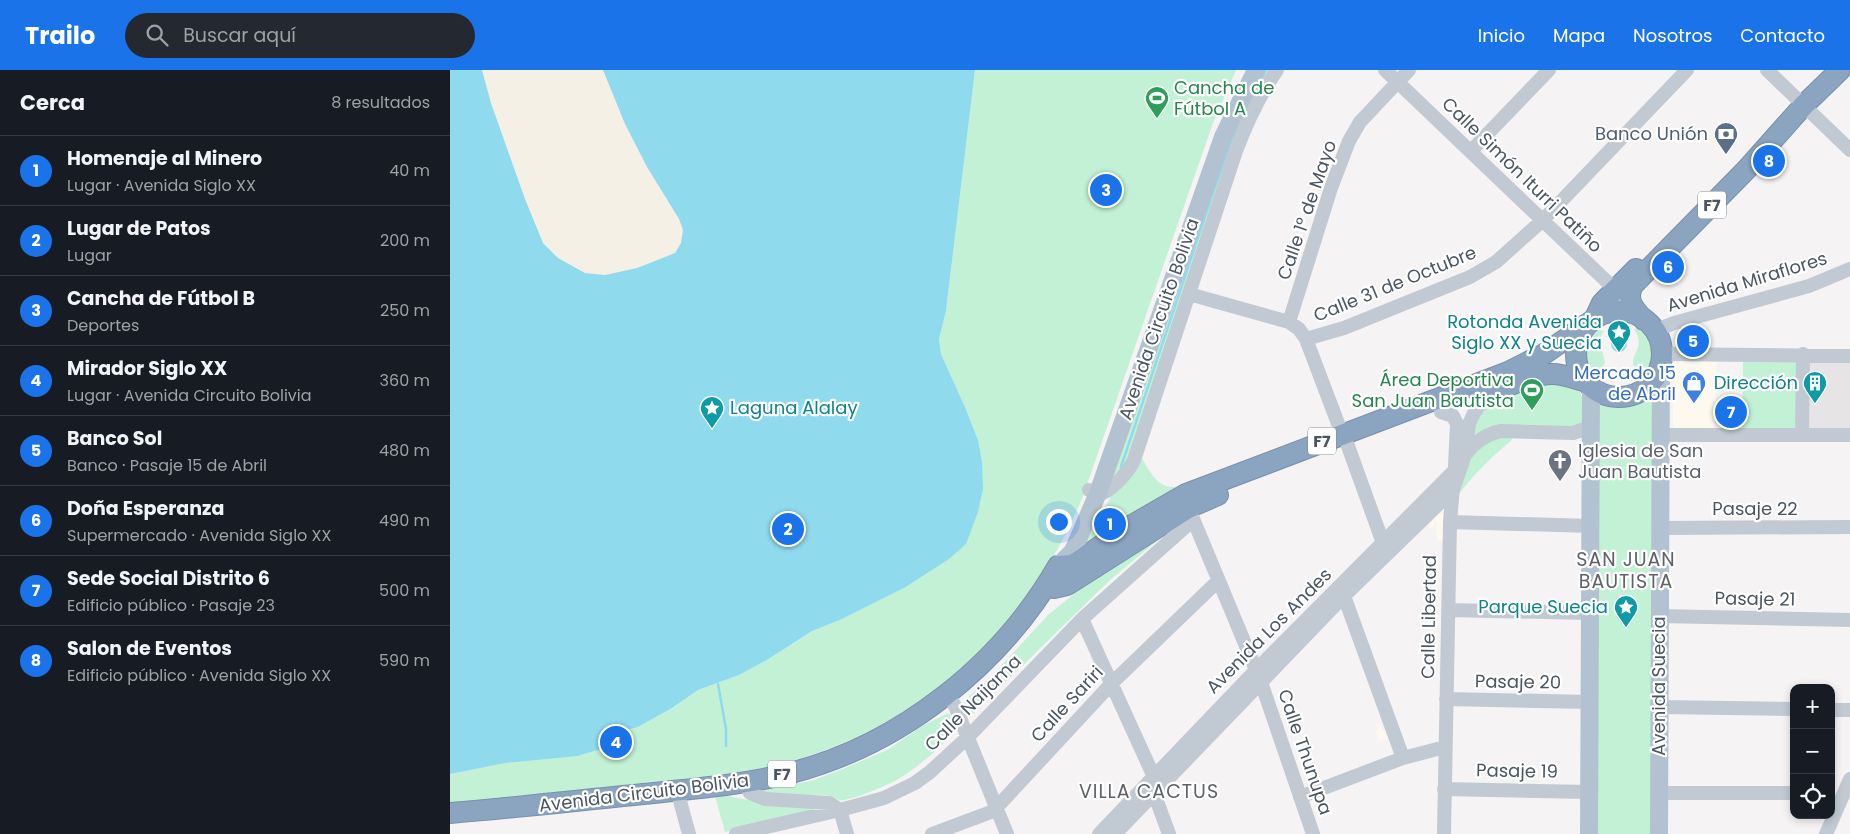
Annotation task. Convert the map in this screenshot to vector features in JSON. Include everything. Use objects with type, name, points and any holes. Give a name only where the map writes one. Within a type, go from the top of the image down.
[{"type":"highway","name":"F7","points":[[1058,566],[1072,565],[1122,531],[1186,494],[1345,440],[1441,412],[1540,375],[1558,374],[1589,384],[1602,393],[1614,396],[1633,394],[1644,388],[1653,378],[1659,367],[1661,356],[1658,337],[1630,298],[1633,285],[1746,170],[1825,70]]},
{"type":"highway","name":"F7","points":[[1589,384],[1577,364],[1576,351],[1579,338],[1602,303],[1800,102],[1840,70]]},
{"type":"highway","name":"F7","points":[[1048,584],[1054,588],[1067,586],[1191,514],[1211,498],[1530,362],[1605,313],[1620,311],[1644,319]]},
{"type":"highway","name":"Avenida Circuito Bolivia","points":[[450,813],[746,782],[792,772],[870,744],[948,694],[1005,640],[1048,584],[1058,566]]},
{"type":"main road","name":"Avenida Circuito Bolivia","points":[[1058,566],[1073,551],[1212,142],[1246,70]]},
{"type":"main road","name":"Avenida Circuito Bolivia","points":[[1093,491],[1223,137],[1256,70]]},
{"type":"main road","name":"Avenida Suecia","points":[[1658,834],[1661,356]]},
{"type":"main road","points":[[1589,384],[1591,427],[1590,834]]},
{"type":"street","points":[[1093,491],[1104,494],[1130,468],[1134,460],[1243,132],[1261,94],[1277,70]]},
{"type":"street","name":"Calle Simón Iturri Patiño","points":[[1386,70],[1644,319]]},
{"type":"street","name":"Calle 1° de Mayo","points":[[1289,322],[1330,188],[1349,142],[1360,122],[1409,70]]},
{"type":"street","points":[[1471,151],[1549,70]]},
{"type":"street","name":"Calle 31 de Octubre","points":[[1306,339],[1344,328],[1482,271],[1509,252],[1543,220],[1687,70]]},
{"type":"street","points":[[1767,70],[1850,150]]},
{"type":"street","name":"Avenida Miraflores","points":[[1644,319],[1674,323],[1810,286],[1850,269]]},
{"type":"street","points":[[1189,294],[1289,322],[1299,329],[1306,339],[1383,543]]},
{"type":"street","points":[[1661,356],[1803,354],[1850,356]]},
{"type":"street","points":[[1802,435],[1803,354]]},
{"type":"street","name":"Avenida Los Andes","points":[[1099,834],[1154,777],[1453,490],[1465,455],[1472,415],[1478,406],[1496,391]]},
{"type":"street","name":"Calle Libertad","points":[[1441,412],[1453,416],[1457,424],[1450,522],[1444,834]]},
{"type":"street","name":"Avenida Los Andes","points":[[1114,834],[1154,793],[1259,676],[1383,543],[1454,470],[1465,455],[1490,433],[1501,431],[1573,433],[1591,427]]},
{"type":"street","points":[[1662,435],[1850,435]]},
{"type":"street","name":"Calle Thunupa","points":[[1191,514],[1259,676],[1313,834]]},
{"type":"street","name":"Calle Naijama","points":[[736,834],[884,798],[901,791],[930,772],[968,738],[1082,619],[1191,514]]},
{"type":"street","points":[[1450,522],[1591,526]]},
{"type":"street","name":"Pasaje 22","points":[[1661,528],[1850,527]]},
{"type":"street","name":"Calle Sariri","points":[[932,834],[991,812],[997,807],[1112,683],[1218,581]]},
{"type":"street","points":[[1344,596],[1404,758]]},
{"type":"street","points":[[1448,610],[1590,613]]},
{"type":"street","name":"Pasaje 21","points":[[1660,616],[1850,620]]},
{"type":"street","points":[[1082,619],[1154,777],[1154,793],[1169,834]]},
{"type":"street","points":[[948,694],[955,706],[1007,834]]},
{"type":"street","name":"Pasaje 20","points":[[1446,699],[1590,702]]},
{"type":"street","points":[[1659,706],[1790,709]]},
{"type":"street","points":[[1835,710],[1850,710]]},
{"type":"street","points":[[1300,797],[1404,758],[1445,747]]},
{"type":"street","points":[[1826,834],[1845,801],[1850,779]]},
{"type":"street","points":[[746,782],[750,793],[757,797],[771,800],[829,803],[840,810],[847,834]]},
{"type":"street","name":"Pasaje 19","points":[[1444,789],[1589,792]]},
{"type":"street","points":[[677,790],[689,834]]},
{"type":"street","points":[[1659,794],[1790,793]]},
{"type":"shaded area","name":"Mercado 15 de Abril","points":[[1676,360],[1717,361],[1715,430],[1673,431],[1673,378]]},
{"type":"shaded area","points":[[1807,363],[1850,363],[1850,430],[1805,430]]},
{"type":"shaded area","points":[[1440,513],[1443,515],[1444,520],[1443,540],[1437,540],[1436,520],[1434,522],[1435,525],[1430,529],[1428,526]]},
{"type":"shaded area","points":[[1380,723],[1387,738],[1379,741],[1376,724]]},
{"type":"green space","points":[[975,70],[1236,70],[1213,123],[1083,496],[1060,545],[1031,591],[997,633],[959,670],[917,703],[871,730],[822,751],[769,767],[739,773],[450,803],[450,774],[506,763],[604,748],[623,731],[638,727],[672,708],[698,690],[739,675],[767,660],[812,631],[842,619],[904,588],[978,440],[941,354],[939,339],[946,311]]},
{"type":"green space","points":[[1262,70],[1270,70],[1131,457],[1116,477],[1113,476],[1112,474],[1224,154]]},
{"type":"green space","points":[[1637,328],[1647,338],[1652,356],[1649,365],[1646,369],[1642,370],[1636,369],[1633,365],[1639,342],[1634,329]]},
{"type":"green space","points":[[1598,330],[1604,331],[1601,335],[1600,343],[1605,363],[1601,369],[1595,370],[1588,365],[1586,351],[1589,342]]},
{"type":"green space","points":[[1743,361],[1796,361],[1800,366],[1799,423],[1793,431],[1742,431]]},
{"type":"green space","name":"Área Deportiva San Juan Bautista","points":[[1537,382],[1569,384],[1579,391],[1583,398],[1584,413],[1584,419],[1580,426],[1470,442],[1472,427],[1487,404]]},
{"type":"green space","name":"Parque Suecia","points":[[1657,386],[1653,834],[1595,834],[1598,401],[1623,403],[1635,401]]},
{"type":"green space","points":[[1512,434],[1512,440],[1482,467],[1456,498],[1470,456],[1484,442]]},
{"type":"green space","points":[[1139,454],[1157,481],[1175,487],[1178,493],[1080,551],[1115,490]]},
{"type":"green space","points":[[1176,525],[1110,580],[971,716],[966,716],[963,704],[967,698],[991,677],[1049,614],[1089,582]]},
{"type":"green space","points":[[948,713],[953,719],[954,727],[952,733],[929,757],[895,781],[857,797],[841,800],[826,795],[771,796],[762,790],[811,781],[843,769],[889,749],[922,726]]},
{"type":"green space","points":[[715,796],[728,796],[772,805],[821,808],[725,832]]},
{"type":"sand","points":[[482,70],[603,70],[625,124],[647,167],[679,219],[683,230],[681,243],[675,253],[637,268],[605,275],[585,273],[558,258],[543,243],[525,199],[491,103]]},
{"type":"water","name":"Laguna Alalay","points":[[450,70],[482,70],[491,103],[525,199],[543,243],[558,258],[585,273],[605,275],[637,268],[675,253],[681,243],[683,230],[679,219],[647,167],[625,124],[603,70],[975,70],[946,311],[939,339],[941,354],[978,440],[982,462],[983,489],[978,512],[966,544],[949,559],[904,588],[842,619],[812,631],[767,660],[739,675],[698,690],[672,708],[638,727],[623,731],[604,748],[577,756],[506,763],[450,774]]},
{"type":"water","points":[[1619,336],[1625,338],[1627,344],[1625,350],[1619,352],[1613,350],[1611,344],[1613,338]]},
{"type":"waterway","points":[[1259,85],[1266,70]]},
{"type":"waterway","points":[[1121,467],[1215,187],[1237,128]]},
{"type":"waterway","points":[[718,684],[726,729],[726,746]]},
{"type":"place","name":"Cancha de Fútbol A","points":[[1157,119]]},
{"type":"place","name":"Banco Unión","points":[[1726,155]]},
{"type":"place","name":"Salon de Eventos","points":[[1769,161]]},
{"type":"place","name":"Cancha de Fútbol B","points":[[1106,190]]},
{"type":"place","name":"Doña Esperanza","points":[[1668,267]]},
{"type":"place","name":"Banco Sol","points":[[1693,341]]},
{"type":"place","name":"Rotonda Avenida Siglo XX y Suecia","points":[[1619,353]]},
{"type":"place","name":"Mercado 15 de Abril","points":[[1694,404]]},
{"type":"place","name":"Dirección","points":[[1815,404]]},
{"type":"place","name":"Área Deportiva San Juan Bautista","points":[[1532,411]]},
{"type":"place","name":"Sede Social Distrito 6","points":[[1731,412]]},
{"type":"place","name":"Laguna Alalay","points":[[712,429]]},
{"type":"place","name":"Iglesia de San Juan Bautista","points":[[1560,482]]},
{"type":"place","name":"Homenaje al Minero","points":[[1110,524]]},
{"type":"place","name":"Lugar de Patos","points":[[788,529]]},
{"type":"place","name":"Parque Suecia","points":[[1626,628]]},
{"type":"place","name":"Mirador Siglo XX","points":[[616,742]]},
{"type":"district","name":"SAN JUAN BAUTISTA","points":[[1626,570]]},
{"type":"district","name":"VILLA CACTUS","points":[[1149,791]]}]
